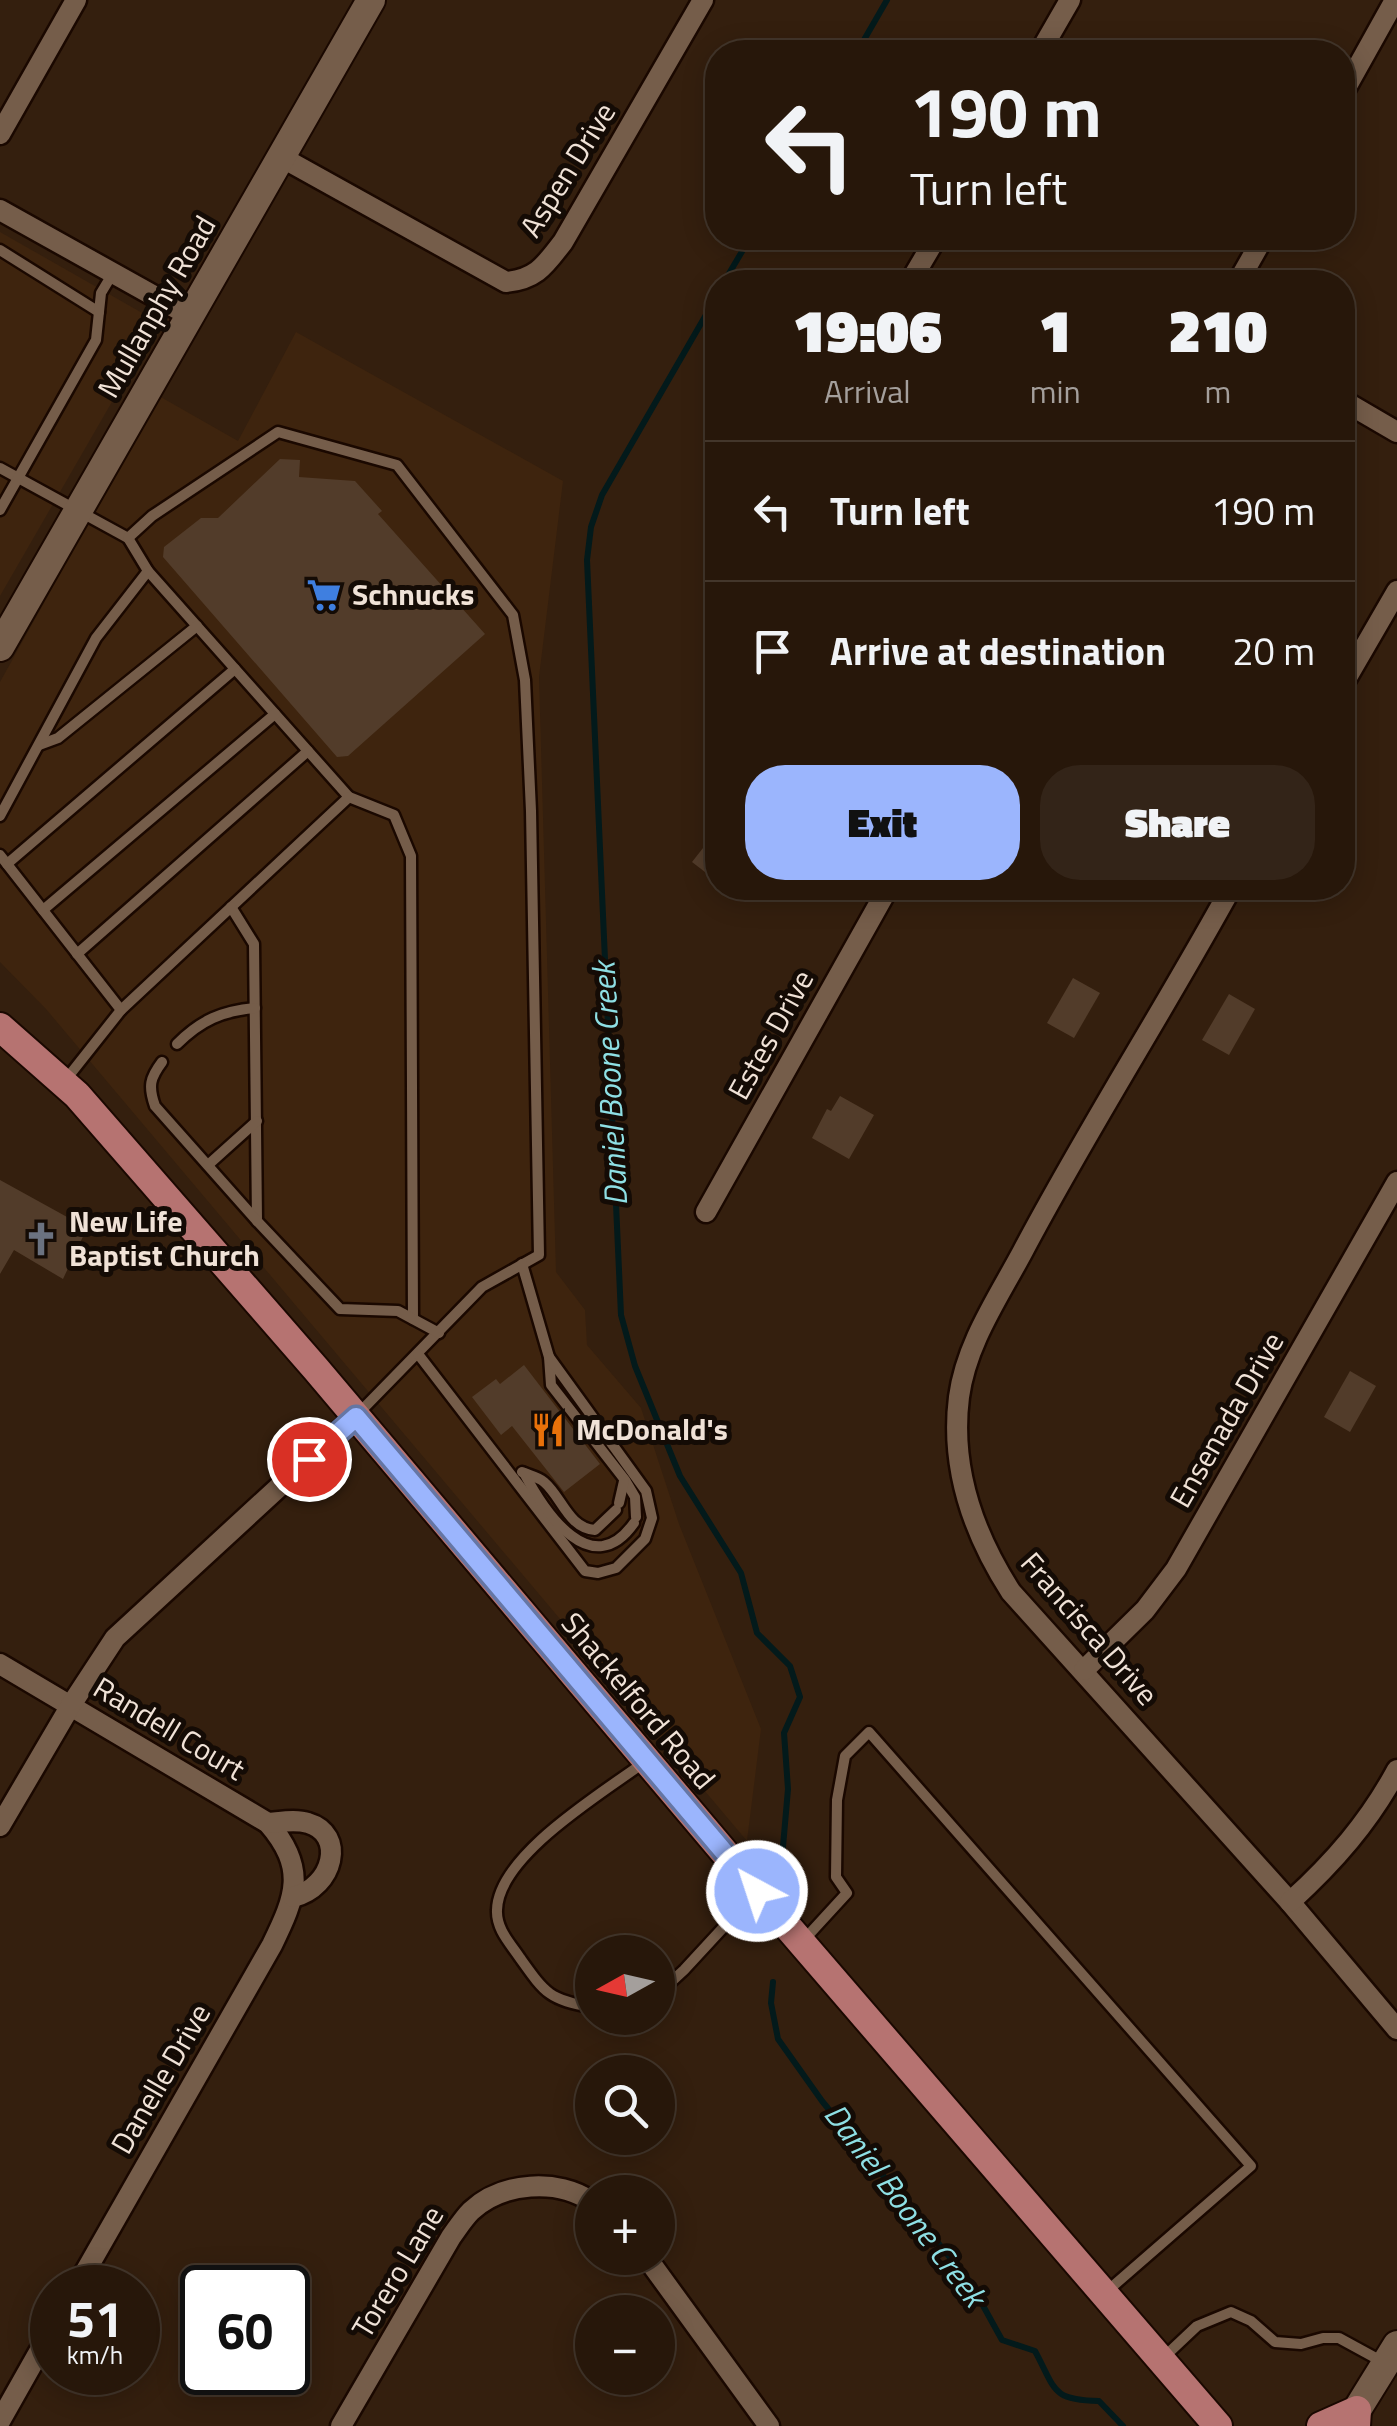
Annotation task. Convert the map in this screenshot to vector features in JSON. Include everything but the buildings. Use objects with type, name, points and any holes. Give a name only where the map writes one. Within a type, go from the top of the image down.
[{"type":"main road","name":"Shackelford Road","points":[[0,1027],[63,1083],[356,1417],[757,1891],[1220,2425]]},
{"type":"main road","points":[[1321,2426],[1353,2421]]},
{"type":"street","points":[[0,134],[76,0]]},
{"type":"street","name":"Mullanphy Road","points":[[0,647],[370,0]]},
{"type":"street","name":"Aspen Drive","points":[[281,157],[506,282],[527,280],[545,265],[572,226],[702,0]]},
{"type":"street","points":[[1047,40],[1070,0]]},
{"type":"street","points":[[1355,72],[1395,0]]},
{"type":"street","points":[[0,210],[190,316]]},
{"type":"street","points":[[1355,408],[1397,432]]},
{"type":"street","points":[[1355,664],[1397,591]]},
{"type":"street","name":"Estes Drive","points":[[706,1212],[881,900]]},
{"type":"street","name":"Francisca Drive","points":[[1224,900],[1058,1183],[987,1314],[969,1357],[959,1396],[960,1476],[987,1554],[1011,1592],[1290,1902],[1397,2029]]},
{"type":"street","name":"Ensenada Drive","points":[[1084,1670],[1145,1610],[1176,1569],[1397,1182]]},
{"type":"street","points":[[0,1826],[115,1638],[356,1417]]},
{"type":"street","name":"Randell Court","points":[[0,1664],[268,1823],[293,1860]]},
{"type":"street","points":[[1290,1902],[1348,1845],[1374,1812],[1397,1770]]},
{"type":"street","name":"Danelle Drive","points":[[268,1823],[311,1824],[322,1830],[329,1848],[331,1866],[322,1882],[310,1893],[293,1897]]},
{"type":"street","name":"Danelle Drive","points":[[89,2265],[272,1945],[293,1897],[293,1860]]},
{"type":"street","name":"Torero Lane","points":[[341,2426],[451,2237],[472,2211],[498,2194],[526,2188],[557,2187],[575,2192]]},
{"type":"street","points":[[658,2275],[769,2426]]},
{"type":"street","points":[[1353,2421],[1391,2354]]},
{"type":"street","points":[[0,2420],[30,2368]]},
{"type":"lane","points":[[0,250],[100,312]]},
{"type":"lane","points":[[0,510],[96,340],[101,293],[113,272]]},
{"type":"lane","points":[[128,538],[152,516],[278,432],[397,465],[513,615],[525,680],[528,755],[538,1256],[482,1287],[356,1417]]},
{"type":"lane","points":[[0,468],[128,538],[148,571],[349,798],[394,814],[411,856],[413,1319]]},
{"type":"lane","points":[[0,816],[96,638],[148,571]]},
{"type":"lane","points":[[39,745],[58,738],[197,626]]},
{"type":"lane","points":[[121,1010],[4,859],[235,669]]},
{"type":"lane","points":[[43,910],[274,714]]},
{"type":"lane","points":[[78,954],[308,751]]},
{"type":"lane","points":[[63,1083],[121,1010],[349,798]]},
{"type":"lane","points":[[231,907],[254,944],[257,1222]]},
{"type":"lane","points":[[177,1044],[197,1024],[226,1010],[256,1008]]},
{"type":"lane","points":[[162,1062],[150,1077],[156,1106],[257,1222],[340,1309],[398,1311],[438,1333]]},
{"type":"lane","points":[[208,1166],[257,1121]]},
{"type":"lane","points":[[522,1264],[549,1357],[551,1385],[635,1497],[635,1520],[614,1544],[598,1548],[588,1545],[567,1532],[524,1472]]},
{"type":"lane","points":[[418,1354],[585,1571],[598,1574],[616,1568],[644,1539],[652,1518],[646,1491],[549,1357]]},
{"type":"lane","points":[[506,1470],[524,1472],[544,1481],[566,1512],[583,1528],[595,1530],[617,1506],[624,1480]]},
{"type":"lane","points":[[801,1942],[847,1892],[836,1877],[837,1800],[845,1756],[868,1732],[1251,2166],[1104,2294]]},
{"type":"lane","points":[[575,2004],[556,2000],[536,1980],[500,1930],[497,1910],[504,1880],[526,1853],[646,1761]]},
{"type":"lane","points":[[675,1976],[757,1891]]},
{"type":"lane","points":[[1161,2360],[1197,2326],[1230,2312],[1250,2321],[1275,2342],[1301,2344],[1339,2338],[1391,2354]]},
{"type":"shaded area","points":[[0,232],[158,322],[0,596]]},
{"type":"shaded area","points":[[296,332],[563,481],[539,677],[556,1272],[585,1310],[587,1345],[641,1408],[679,1524],[761,1729],[747,1841],[46,1009],[0,962],[0,682],[159,396],[238,441]]},
{"type":"waterway","name":"Daniel Boone Creek","points":[[864,40],[887,0]]},
{"type":"waterway","name":"Daniel Boone Creek","points":[[731,270],[743,250]]},
{"type":"waterway","name":"Daniel Boone Creek","points":[[705,317],[602,495],[591,527],[587,560],[621,1315],[635,1366],[680,1476],[741,1573],[757,1633],[790,1666],[800,1697],[784,1733],[788,1789],[782,1858]]},
{"type":"waterway","name":"Daniel Boone Creek","points":[[773,1982],[771,2003],[778,2039],[822,2101],[970,2282],[1002,2340],[1035,2351],[1057,2390],[1072,2398],[1099,2401],[1123,2426]]},
{"type":"place","name":"Schnucks","points":[[324,595]]},
{"type":"place","name":"New Life Baptist Church","points":[[41,1239]]},
{"type":"place","name":"McDonald's","points":[[548,1430]]},
{"type":"route","points":[[309,1459],[356,1417],[757,1891]]}]
